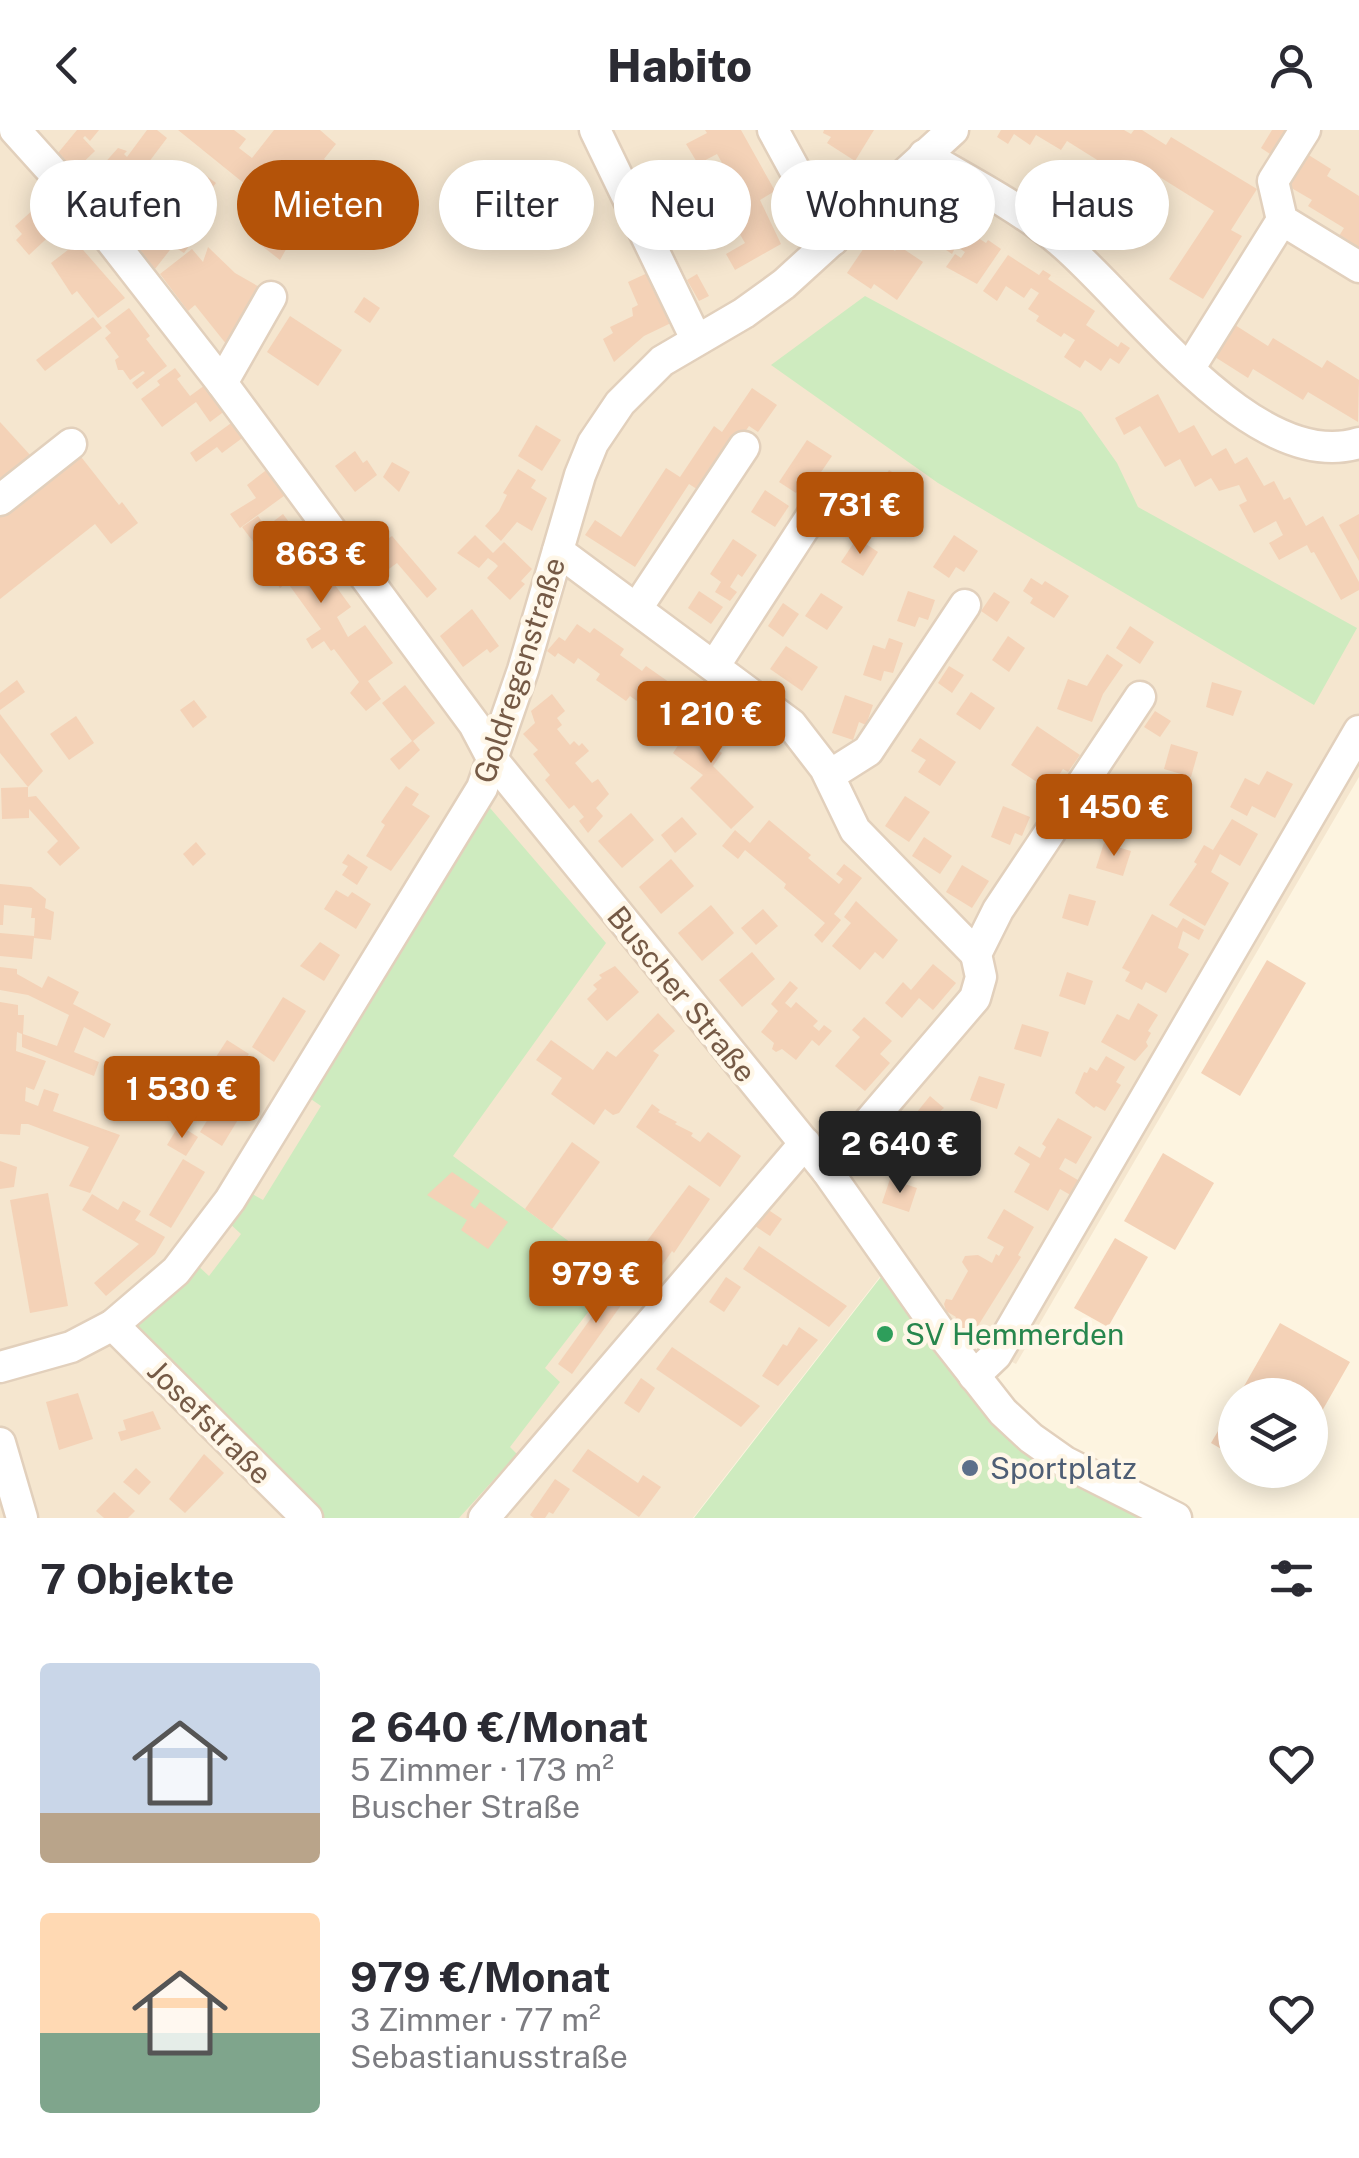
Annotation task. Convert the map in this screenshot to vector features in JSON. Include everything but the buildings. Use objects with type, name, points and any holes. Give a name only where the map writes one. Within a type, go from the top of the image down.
[{"type":"street","name":"Buscher Straße","points":[[15,130],[78,198],[222,384],[474,724],[494,760],[827,1170],[1003,1412],[1041,1446],[1077,1469],[1176,1518]]},
{"type":"street","points":[[595,130],[696,339]]},
{"type":"street","points":[[773,130],[789,160]]},
{"type":"street","name":"Goldregenstraße","points":[[919,160],[952,130]]},
{"type":"street","points":[[1188,369],[1282,220],[1273,181],[1304,130]]},
{"type":"street","points":[[924,155],[1049,232],[1188,369],[1235,407],[1287,439],[1322,448],[1359,443]]},
{"type":"street","points":[[1282,220],[1359,266]]},
{"type":"street","name":"Goldregenstraße","points":[[0,1367],[71,1347],[113,1326],[176,1270],[230,1200],[464,822],[494,760],[580,475],[610,415],[650,370],[758,303],[821,250]]},
{"type":"street","points":[[222,384],[271,297]]},
{"type":"street","points":[[0,500],[72,444]]},
{"type":"street","points":[[636,608],[744,447]]},
{"type":"street","points":[[715,666],[822,500]]},
{"type":"street","points":[[558,550],[791,724],[830,775],[856,830],[976,954],[982,976],[976,998],[827,1170]]},
{"type":"street","points":[[830,775],[868,751],[965,605]]},
{"type":"street","points":[[976,954],[1006,895],[1140,697]]},
{"type":"street","points":[[974,1376],[996,1354],[1026,1305],[1359,731]]},
{"type":"street","points":[[484,1518],[805,1143]]},
{"type":"street","name":"Josefstraße","points":[[113,1326],[307,1518]]},
{"type":"street","points":[[0,1443],[22,1518]]},
{"type":"shaded area","points":[[0,130],[1359,130],[1359,777],[1016,1364],[951,1331],[896,1256],[693,1518],[0,1518]]},
{"type":"green space","points":[[865,296],[1081,412],[1117,463],[1138,507],[1357,628],[1314,705],[938,483],[771,365]]},
{"type":"green space","points":[[484,801],[606,943],[453,1156],[616,1276],[545,1368],[560,1382],[510,1447],[517,1454],[459,1518],[316,1518],[131,1331],[196,1264],[209,1276],[241,1234],[228,1222],[247,1191],[263,1200],[321,1106],[305,1095]]},
{"type":"green space","name":"SV Hemmerden","points":[[887,1269],[979,1399],[1156,1518],[694,1518]]},
{"type":"place","name":"SV Hemmerden","points":[[885,1334]]},
{"type":"place","name":"Sportplatz","points":[[970,1468]]}]
